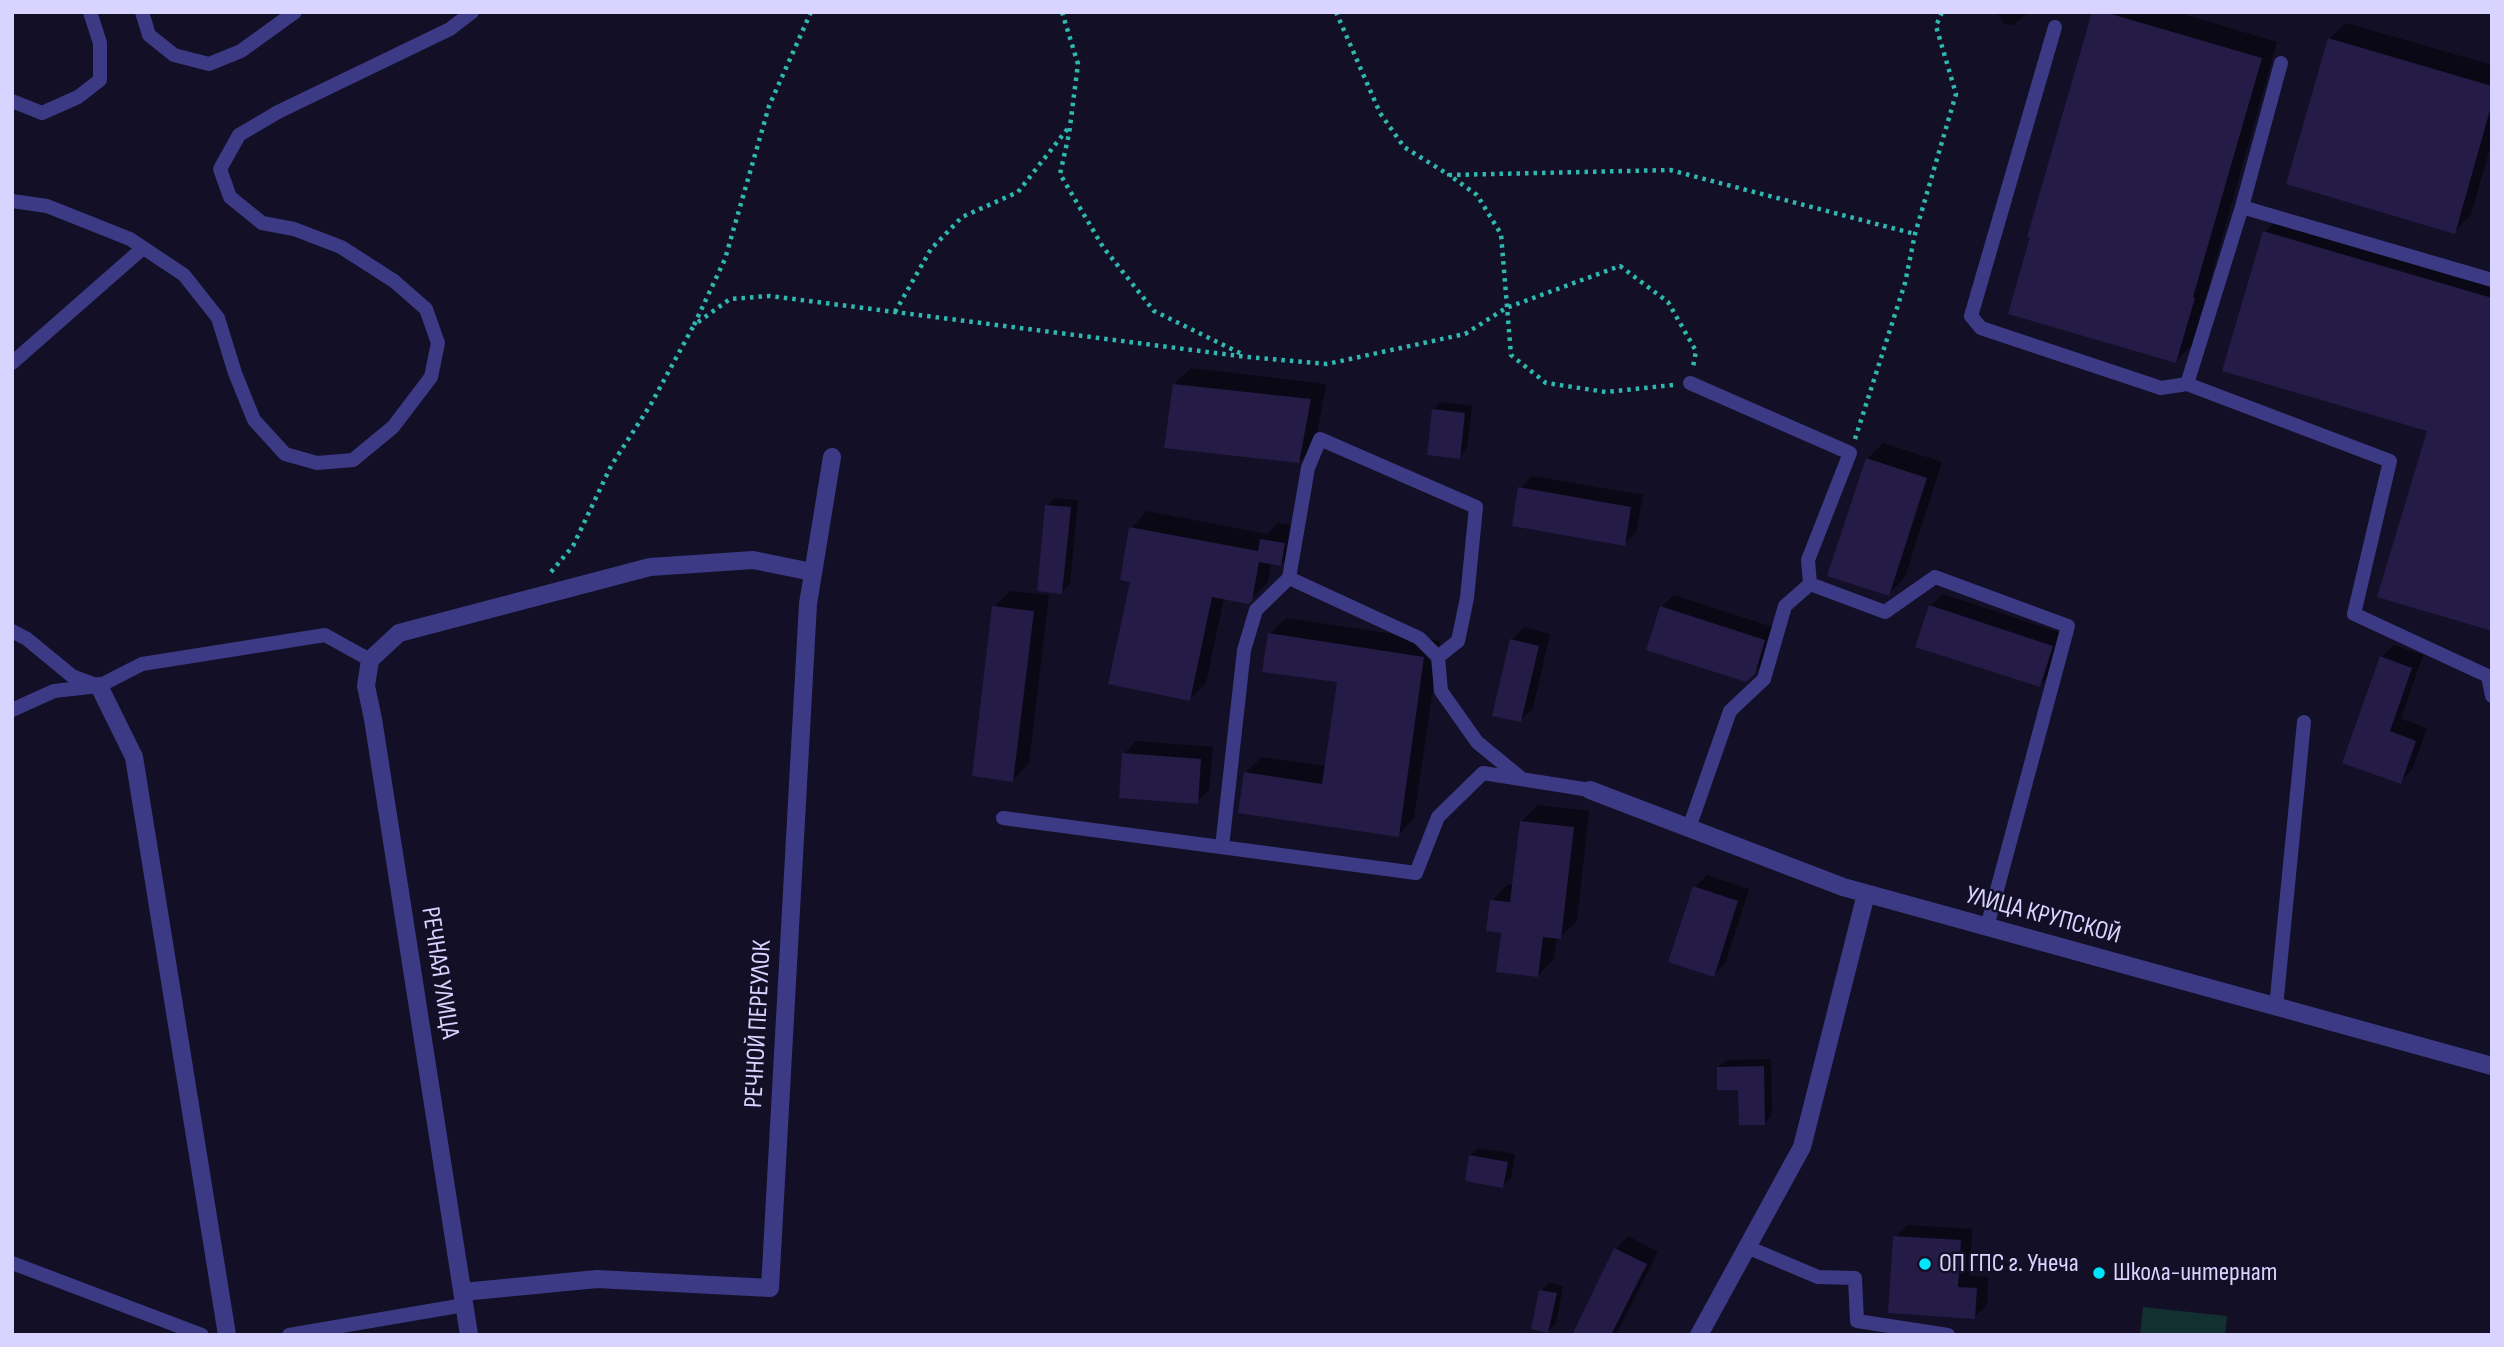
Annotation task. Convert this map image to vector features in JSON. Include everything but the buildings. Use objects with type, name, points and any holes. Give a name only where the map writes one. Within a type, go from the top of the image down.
[{"type":"street","name":"РЕЧНОЙ ПЕРЕУЛОК","points":[[464,1298],[597,1279],[770,1288],[812,572],[832,457]]},
{"type":"street","points":[[370,660],[399,633],[650,568],[753,560],[812,572]]},
{"type":"street","name":"РЕЧНАЯ УЛИЦА","points":[[370,660],[366,687],[468,1335]]},
{"type":"street","points":[[99,686],[134,757],[227,1335]]},
{"type":"street","name":"УЛИЦА КРУПСКОЙ","points":[[1590,790],[1866,894],[2492,1066]]},
{"type":"street","points":[[1702,1334],[1802,1147],[1866,894]]},
{"type":"lane","points":[[12,101],[42,113],[78,97],[100,80],[100,43],[90,12]]},
{"type":"lane","points":[[142,12],[149,34],[174,55],[209,64],[241,51],[295,12]]},
{"type":"lane","points":[[12,201],[47,206],[130,239],[184,275],[218,318],[234,373],[254,420],[285,454],[317,463],[353,460],[393,427],[430,377],[438,343],[426,309],[394,281],[341,247],[294,229],[262,223],[230,197],[220,169],[239,135],[278,112],[450,29],[472,12]]},
{"type":"lane","points":[[2055,27],[1971,316],[1981,328],[2161,388],[2188,384],[2390,461],[2354,614],[2488,676],[2492,696]]},
{"type":"lane","points":[[2188,384],[2242,207],[2281,63]]},
{"type":"lane","points":[[2242,207],[2492,280]]},
{"type":"lane","points":[[12,363],[143,248]]},
{"type":"lane","points":[[1690,383],[1850,453],[1808,560],[1810,584]]},
{"type":"lane","points":[[1222,847],[1244,650],[1256,610],[1289,578],[1308,468],[1320,439],[1476,507],[1467,598],[1458,641],[1438,657]]},
{"type":"lane","points":[[1810,584],[1885,612],[1935,577],[2068,626],[1987,927]]},
{"type":"lane","points":[[1289,578],[1419,638],[1438,657],[1441,691],[1477,742],[1522,779]]},
{"type":"lane","points":[[1689,828],[1730,711],[1764,679],[1785,606],[1810,584]]},
{"type":"lane","points":[[12,631],[27,639],[72,676],[99,686]]},
{"type":"lane","points":[[12,710],[54,691],[99,686],[142,664],[325,635],[370,660]]},
{"type":"lane","points":[[2276,1007],[2304,722]]},
{"type":"lane","points":[[1003,818],[1416,873],[1438,817],[1483,773],[1590,790]]},
{"type":"lane","points":[[1747,1248],[1818,1277],[1855,1278],[1857,1321],[1948,1335]]},
{"type":"lane","points":[[12,1263],[202,1335]]},
{"type":"lane","points":[[289,1335],[464,1298]]},
{"type":"path","points":[[527,600],[573,546],[611,466],[651,404],[694,325],[725,259],[769,106],[811,12]]},
{"type":"path","points":[[1062,12],[1078,64],[1060,174],[1103,247],[1154,311],[1247,357]]},
{"type":"path","points":[[694,325],[730,299],[771,296],[1247,357],[1327,364],[1465,334],[1506,308],[1620,266],[1668,302],[1696,351],[1690,383],[1606,392],[1546,383],[1511,355],[1506,308],[1501,234],[1477,195],[1404,147],[1380,113],[1336,12]]},
{"type":"path","points":[[1850,453],[1905,284],[1915,234],[1956,94],[1936,26],[1942,12]]},
{"type":"path","points":[[895,312],[931,249],[962,217],[1018,192],[1069,127]]},
{"type":"path","points":[[1449,175],[1670,170],[1915,234]]},
{"type":"green space","points":[[2143,1307],[2227,1316],[2225,1335],[2140,1335]]},
{"type":"place","name":"ОП ГПС г. Унеча","points":[[1925,1264]]},
{"type":"place","name":"Школа-интернат","points":[[2099,1273]]}]
